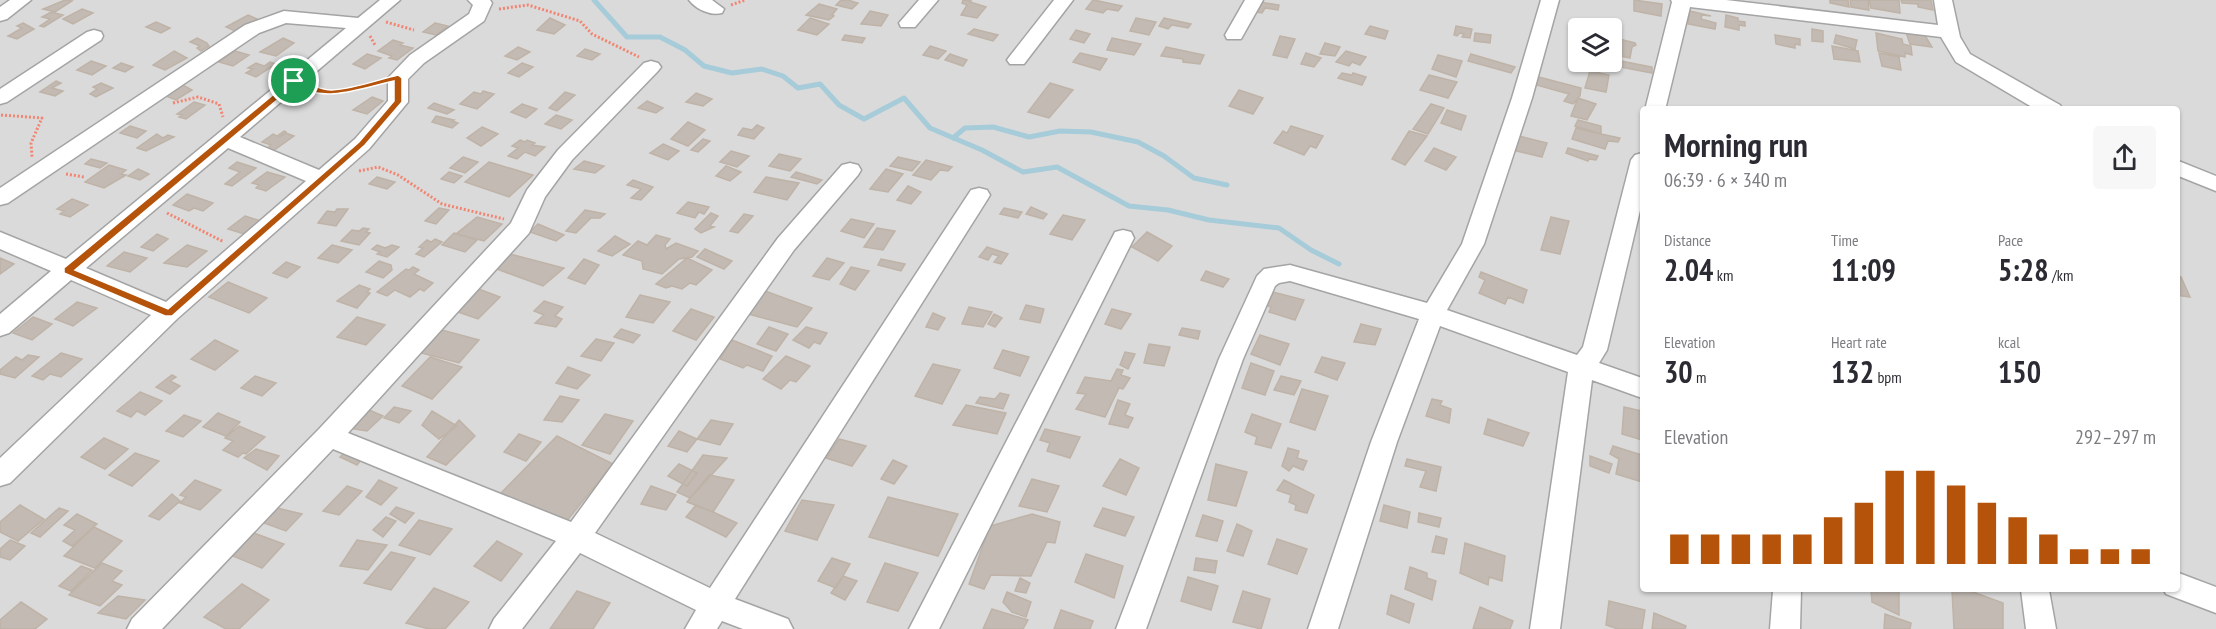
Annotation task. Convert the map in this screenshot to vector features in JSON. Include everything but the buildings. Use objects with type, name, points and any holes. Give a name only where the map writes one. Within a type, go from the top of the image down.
[{"type":"street","points":[[0,15],[22,0]]},
{"type":"street","points":[[0,327],[391,0]]},
{"type":"street","points":[[698,0],[715,9]]},
{"type":"street","points":[[908,23],[929,0]]},
{"type":"street","points":[[1017,60],[1064,0]]},
{"type":"street","points":[[1234,35],[1254,0]]},
{"type":"street","points":[[1323,629],[1384,442],[1433,314],[1473,244],[1522,98],[1550,0]]},
{"type":"street","points":[[1656,106],[1681,0],[1947,32]]},
{"type":"street","points":[[1943,0],[1947,32],[1953,46],[1963,58],[2045,106]]},
{"type":"street","points":[[0,475],[169,313],[362,144],[398,102],[398,78],[417,59],[477,9]]},
{"type":"street","points":[[0,198],[252,29],[284,17],[362,24]]},
{"type":"street","points":[[0,98],[94,36]]},
{"type":"street","points":[[142,629],[328,436],[521,227],[535,195],[565,155],[651,67]]},
{"type":"street","points":[[225,139],[322,179]]},
{"type":"street","points":[[1545,629],[1581,368],[1595,350],[1640,168]]},
{"type":"street","points":[[2180,169],[2216,183]]},
{"type":"street","points":[[504,629],[576,537],[786,244],[850,170]]},
{"type":"street","points":[[700,629],[979,195]]},
{"type":"street","points":[[924,629],[1123,238]]},
{"type":"street","points":[[0,240],[169,313]]},
{"type":"street","points":[[1131,629],[1231,359],[1265,282],[1272,275],[1290,273],[1433,314],[1640,387]]},
{"type":"street","points":[[328,436],[576,537],[715,605],[778,629]]},
{"type":"street","points":[[2180,586],[2216,600]]},
{"type":"street","points":[[1785,629],[1787,592]]},
{"type":"street","points":[[2035,592],[2041,629]]},
{"type":"path","points":[[477,9],[528,5],[580,21],[592,34],[635,54],[651,67]]},
{"type":"path","points":[[294,81],[305,88],[331,93],[398,78]]},
{"type":"path","points":[[167,105],[198,97],[219,104],[225,121],[225,139]]},
{"type":"path","points":[[0,115],[42,118],[39,131],[30,142],[30,154],[41,170]]},
{"type":"path","points":[[322,179],[378,167],[398,175],[442,204],[495,215],[521,227]]},
{"type":"path","points":[[140,210],[170,214],[241,250]]},
{"type":"shaded area","points":[[0,0],[2216,0],[2216,629],[0,629]]},
{"type":"waterway","points":[[594,0],[627,37],[660,37],[685,50],[704,66],[732,73],[762,69],[783,76],[798,88],[820,84],[839,105],[864,119],[904,98],[930,128],[953,138]]},
{"type":"waterway","points":[[953,138],[965,128],[993,127],[1029,137],[1060,131],[1091,132],[1138,142],[1164,156],[1194,178],[1227,185]]},
{"type":"waterway","points":[[953,138],[1023,172],[1057,167],[1129,206],[1168,210],[1209,220],[1279,228],[1311,250],[1339,264]]},
{"type":"route","points":[[398,78],[398,102],[362,144],[169,313],[68,271],[225,139],[294,81],[305,88],[331,93],[398,78]]}]
